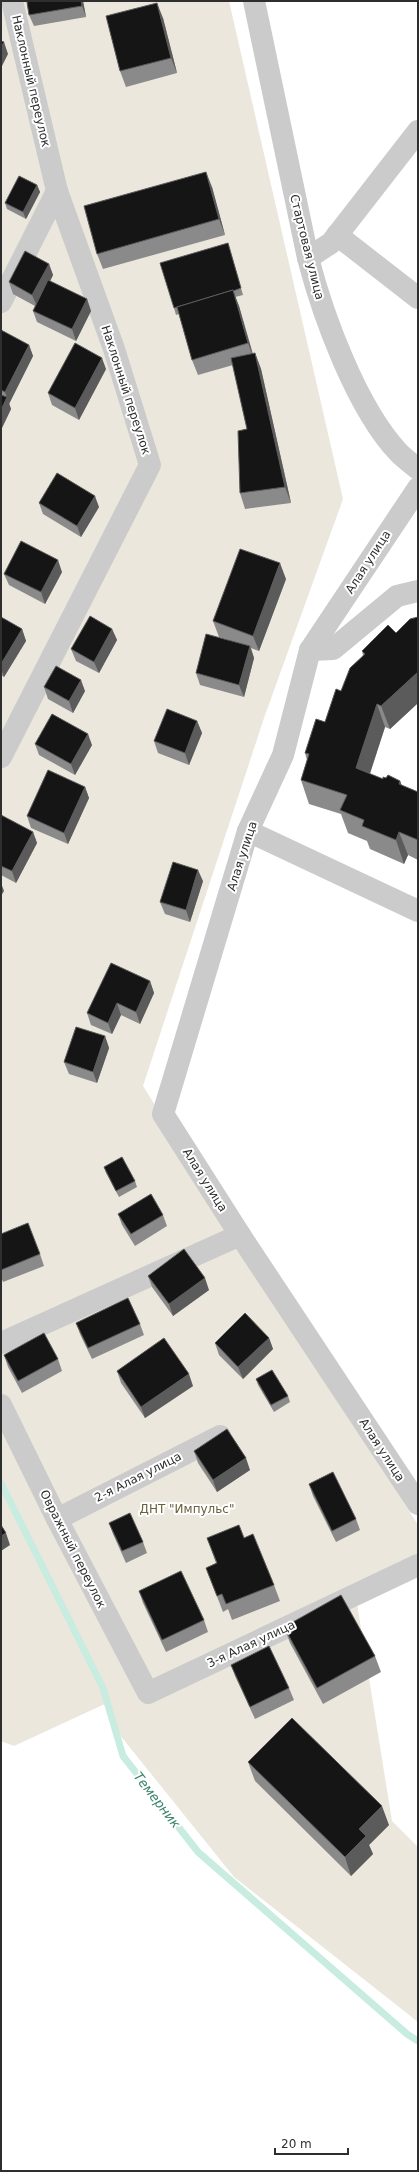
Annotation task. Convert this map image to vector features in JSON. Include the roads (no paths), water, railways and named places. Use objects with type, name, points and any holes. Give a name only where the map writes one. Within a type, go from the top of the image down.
[{"type":"street","name":"Наклонный переулок","points":[[1,757],[150,465],[114,349],[57,191],[12,1]]},
{"type":"street","name":"Стартовая улица","points":[[254,1],[308,258],[318,296],[354,384],[378,425],[399,453],[418,469]]},
{"type":"street","points":[[308,258],[331,243],[338,235],[418,131]]},
{"type":"street","points":[[1,302],[57,191]]},
{"type":"street","points":[[338,235],[418,298]]},
{"type":"street","name":"Алая улица","points":[[418,488],[310,650],[283,755],[248,831],[163,1114],[240,1235],[418,1504]]},
{"type":"street","points":[[310,650],[333,649],[397,596],[418,591]]},
{"type":"street","points":[[248,831],[418,911]]},
{"type":"street","points":[[1,1343],[240,1235]]},
{"type":"street","name":"Овражный переулок","points":[[1,1405],[57,1519],[148,1693]]},
{"type":"street","name":"2-я Алая улица","points":[[57,1519],[220,1436]]},
{"type":"street","name":"3-я Алая улица","points":[[148,1693],[418,1564]]},
{"type":"waterway","name":"Темерник","points":[[1,1483],[103,1688],[123,1756],[198,1852],[407,2034],[418,2041]]},
{"type":"park label","name":"ДНТ \"Импульс\"","points":[[187,1509]]}]
